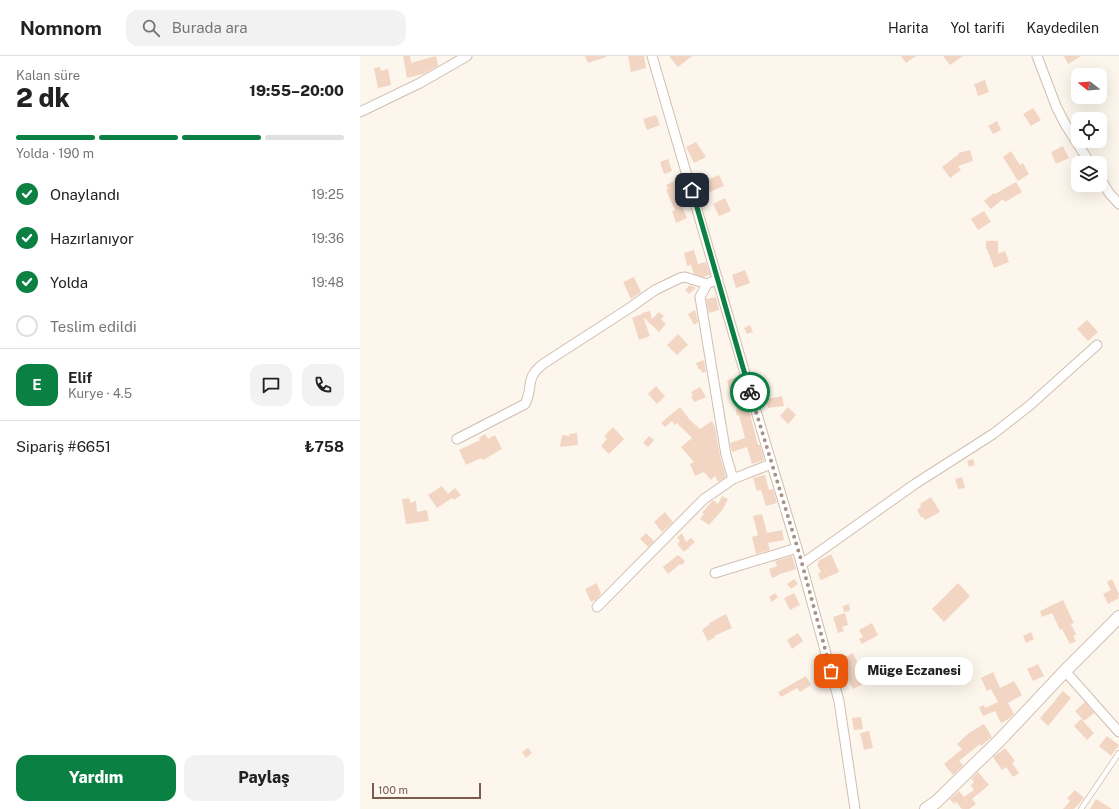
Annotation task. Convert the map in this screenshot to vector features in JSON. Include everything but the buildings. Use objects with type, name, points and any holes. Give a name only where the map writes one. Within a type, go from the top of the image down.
[{"type":"main road","points":[[926,809],[936,802],[999,741],[1065,670],[1119,617]]},
{"type":"street","points":[[360,112],[420,83],[467,56]]},
{"type":"street","points":[[652,56],[771,464],[802,564],[839,701],[855,809]]},
{"type":"street","points":[[1037,56],[1056,106],[1065,124],[1086,156]]},
{"type":"street","points":[[1107,188],[1119,204]]},
{"type":"street","points":[[457,439],[525,404],[528,398],[532,375],[535,370],[655,290],[685,277],[707,284]]},
{"type":"street","points":[[718,279],[707,284],[700,297],[726,456],[733,479]]},
{"type":"street","points":[[802,564],[915,484],[993,434],[1029,406],[1097,345]]},
{"type":"street","points":[[597,607],[704,499],[733,479],[771,464]]},
{"type":"street","points":[[715,573],[797,548]]},
{"type":"street","points":[[1065,670],[1119,732]]},
{"type":"lane","points":[[1081,809],[1119,753]]},
{"type":"way so far","points":[[750,392],[800,556],[831,671]]},
{"type":"place","name":"Müge Eczanesi","points":[[831,671]]},
{"type":"route","points":[[692,190],[750,392]]}]
